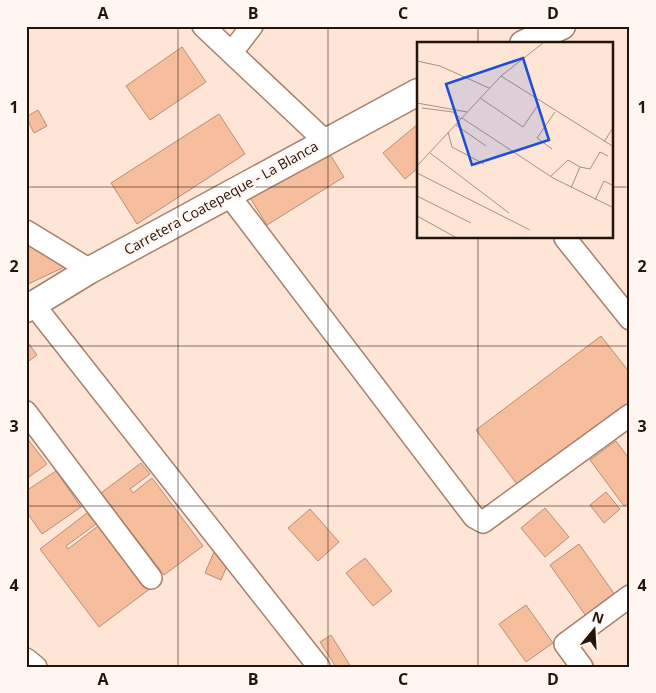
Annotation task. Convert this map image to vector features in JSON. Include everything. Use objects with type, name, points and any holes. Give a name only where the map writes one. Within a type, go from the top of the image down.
[{"type":"main road","points":[[527,42],[562,26]]},
{"type":"main road","name":"Carretera Coatepeque - La Blanca","points":[[28,308],[90,270],[325,140],[417,93]]},
{"type":"street","points":[[203,26],[325,140]]},
{"type":"street","points":[[232,52],[252,26]]},
{"type":"street","points":[[228,194],[474,517],[483,522],[630,415]]},
{"type":"street","points":[[26,231],[90,270]]},
{"type":"street","points":[[566,239],[630,320]]},
{"type":"street","points":[[28,308],[318,667]]},
{"type":"street","points":[[26,412],[152,578]]},
{"type":"street","points":[[582,667],[565,644],[630,596]]},
{"type":"street","points":[[26,660],[36,667]]},
{"type":"building","points":[[182,47],[206,82],[150,120],[126,86]]},
{"type":"building","points":[[38,110],[47,126],[34,133],[26,117]]},
{"type":"building","points":[[219,114],[245,154],[137,224],[111,183]]},
{"type":"building","points":[[417,125],[417,169],[405,179],[383,153]]},
{"type":"building","points":[[326,148],[344,177],[267,225],[249,196]]},
{"type":"building","points":[[26,239],[73,263],[26,285]]},
{"type":"building","points":[[601,336],[630,373],[630,406],[520,488],[476,430]]},
{"type":"building","points":[[26,340],[37,355],[26,363]]},
{"type":"building","points":[[26,437],[47,464],[26,479]]},
{"type":"building","points":[[616,441],[630,460],[630,502],[624,506],[590,460]]},
{"type":"building","points":[[141,463],[150,474],[130,489],[133,493],[152,478],[203,546],[164,575],[101,493]]},
{"type":"building","points":[[56,471],[81,507],[42,534],[26,511],[26,491]]},
{"type":"building","points":[[606,492],[620,509],[604,523],[590,505]]},
{"type":"building","points":[[545,508],[569,537],[545,557],[521,528]]},
{"type":"building","points":[[310,509],[339,542],[318,561],[288,528]]},
{"type":"building","points":[[87,513],[96,524],[66,546],[68,549],[102,523],[151,588],[99,627],[40,549]]},
{"type":"building","points":[[579,544],[615,595],[586,616],[550,565]]},
{"type":"building","points":[[214,552],[230,559],[221,580],[205,573]]},
{"type":"building","points":[[365,558],[392,591],[373,606],[346,573]]},
{"type":"building","points":[[526,605],[553,643],[526,662],[499,624]]},
{"type":"building","points":[[331,635],[351,667],[336,667],[320,642]]}]
